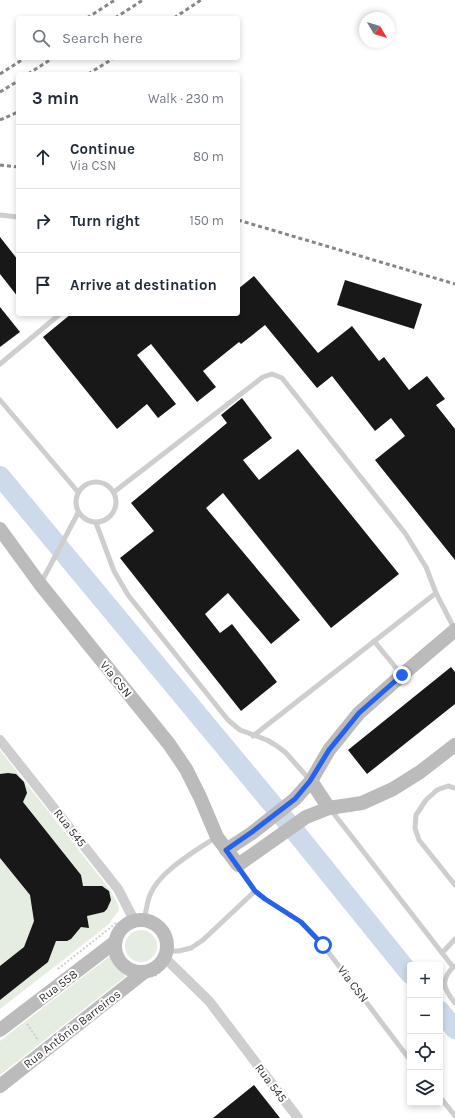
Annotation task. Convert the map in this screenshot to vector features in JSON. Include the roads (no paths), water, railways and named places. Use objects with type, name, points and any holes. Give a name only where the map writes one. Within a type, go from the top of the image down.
[{"type":"street","name":"Via CSN","points":[[0,529],[44,577],[169,744],[186,769],[217,837],[238,865]]},
{"type":"street","points":[[226,850],[295,799],[310,781],[329,750],[359,713],[455,630]]},
{"type":"street","name":"Rua 545","points":[[0,740],[118,890],[139,920]]},
{"type":"street","points":[[238,865],[306,817],[330,808],[362,803],[393,789],[420,772],[455,745]]},
{"type":"street","points":[[310,781],[330,808]]},
{"type":"street","points":[[139,920],[153,922],[160,927],[168,942],[166,954],[156,968],[143,973],[128,969],[117,957],[115,950],[115,942],[122,928],[128,923],[139,920]]},
{"type":"street","name":"Rua 558","points":[[0,1030],[115,942]]},
{"type":"street","name":"Rua 545","points":[[166,954],[209,1001],[298,1118]]},
{"type":"street","name":"Rua Antônio Barreiros","points":[[0,1086],[143,973]]},
{"type":"lane","points":[[0,215],[16,217]]},
{"type":"lane","points":[[0,364],[58,316]]},
{"type":"lane","points":[[114,492],[263,377],[272,374],[282,378],[405,533],[426,567],[436,593],[455,630]]},
{"type":"lane","points":[[0,400],[78,492]]},
{"type":"lane","points":[[88,483],[103,483],[109,486],[114,492],[116,506],[109,518],[103,522],[88,522],[78,513],[75,506],[75,499],[82,486],[88,483]]},
{"type":"lane","points":[[44,577],[78,513]]},
{"type":"lane","points":[[96,523],[114,571],[128,595],[228,720],[240,730],[267,740],[286,753],[310,781]]},
{"type":"lane","points":[[253,736],[436,593]]},
{"type":"lane","points":[[374,642],[402,675]]},
{"type":"lane","points":[[455,788],[448,786],[437,790],[426,800],[416,815],[415,828],[419,840],[455,885]]},
{"type":"lane","points":[[330,808],[442,953],[454,966],[446,978],[444,985],[447,993],[455,1003]]},
{"type":"lane","points":[[139,920],[150,894],[159,880],[170,870],[217,837]]},
{"type":"lane","name":"Via CSN","points":[[238,865],[255,891],[301,922],[323,945],[407,1056]]},
{"type":"lane","points":[[166,954],[191,948],[203,940],[255,891]]},
{"type":"lane","points":[[442,953],[455,939]]},
{"type":"lane","points":[[443,1101],[455,1116]]},
{"type":"waterway","points":[[0,476],[297,834],[407,970]]},
{"type":"waterway","points":[[443,1015],[455,1029]]},
{"type":"railway","points":[[90,16],[115,0]]},
{"type":"railway","points":[[118,16],[143,0]]},
{"type":"railway","points":[[177,16],[201,0]]},
{"type":"railway","points":[[0,74],[22,60]]},
{"type":"railway","points":[[31,72],[50,60]]},
{"type":"railway","points":[[91,72],[111,60]]},
{"type":"railway","points":[[0,92],[16,82]]},
{"type":"railway","points":[[0,120],[16,113]]},
{"type":"railway","points":[[0,165],[16,167]]},
{"type":"railway","points":[[240,221],[455,284]]}]
